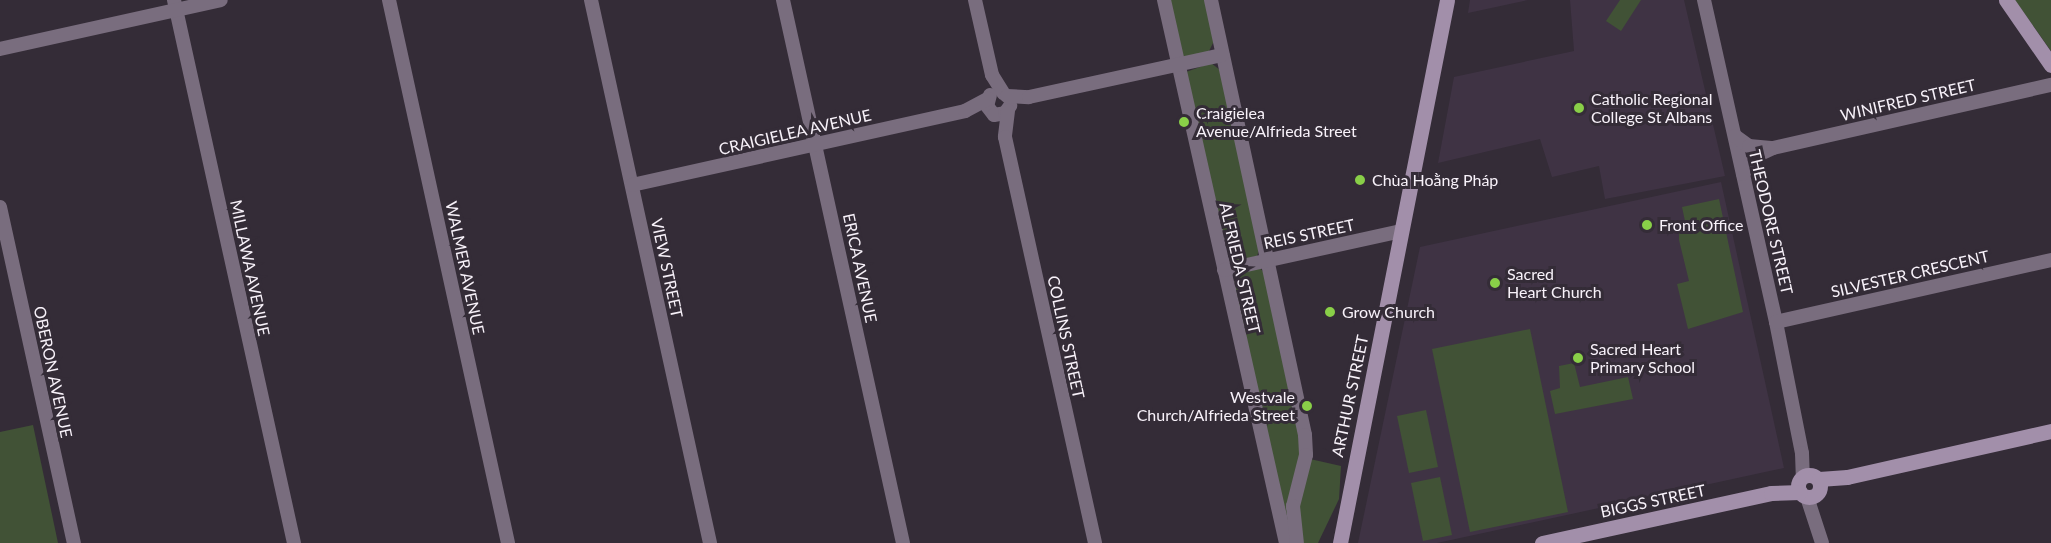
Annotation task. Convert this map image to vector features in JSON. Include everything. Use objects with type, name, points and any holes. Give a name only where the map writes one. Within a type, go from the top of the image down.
[{"type":"street","points":[[0,49],[175,5],[221,0]]},
{"type":"street","name":"WALMER AVENUE","points":[[389,0],[508,543]]},
{"type":"street","name":"VIEW STREET","points":[[591,0],[710,543]]},
{"type":"street","name":"ERICA AVENUE","points":[[783,0],[903,543]]},
{"type":"street","name":"COLLINS STREET","points":[[975,0],[1095,543]]},
{"type":"street","name":"ALFRIEDA STREET","points":[[1164,0],[1286,543]]},
{"type":"street","name":"ALFRIEDA STREET","points":[[1211,0],[1306,444],[1293,506],[1297,543]]},
{"type":"street","name":"ARTHUR STREET","points":[[1340,543],[1342,516],[1447,0]]},
{"type":"street","name":"THEODORE STREET","points":[[1704,0],[1776,322],[1822,543]]},
{"type":"street","points":[[2006,0],[2051,65]]},
{"type":"street","name":"MILLAWA AVENUE","points":[[175,5],[294,543]]},
{"type":"street","name":"CRAIGIELEA AVENUE","points":[[632,185],[1222,55]]},
{"type":"street","name":"WINIFRED STREET","points":[[1743,174],[1755,157],[1773,148],[2051,85]]},
{"type":"street","name":"WINIFRED STREET","points":[[1735,136],[1749,146],[1773,148]]},
{"type":"street","name":"OBERON AVENUE","points":[[0,207],[74,543]]},
{"type":"street","name":"REIS STREET","points":[[1224,270],[1401,231]]},
{"type":"street","name":"SILVESTER CRESCENT","points":[[1776,322],[2051,260]]},
{"type":"street","name":"BIGGS STREET","points":[[1542,543],[2051,431]]},
{"type":"street","name":"ARTHUR STREET","points":[[1327,543],[1342,516]]},
{"type":"shaded area","points":[[1470,0],[1528,0],[1468,13]]},
{"type":"shaded area","name":"Catholic Regional College St Albans","points":[[1570,0],[1684,0],[1725,176],[1605,199],[1599,166],[1552,177],[1540,139],[1438,163],[1454,77],[1574,51]]},
{"type":"shaded area","name":"Sacred Heart Primary School","points":[[1721,182],[1784,468],[1437,543],[1358,543],[1420,247]]},
{"type":"green space","points":[[1170,0],[1205,0],[1214,41],[1208,53],[1185,58],[1182,55]]},
{"type":"green space","points":[[1620,0],[1641,0],[1621,31],[1606,21]]},
{"type":"green space","points":[[2015,0],[2051,0],[2051,51]]},
{"type":"green space","points":[[1211,63],[1220,70],[1259,250],[1257,256],[1230,263],[1186,72]]},
{"type":"green space","points":[[1719,199],[1743,312],[1688,329],[1677,284],[1689,281],[1679,240],[1679,232],[1686,226],[1682,207]]},
{"type":"green space","points":[[1260,268],[1265,274],[1302,447],[1289,527],[1231,278],[1234,272]]},
{"type":"green space","points":[[1530,329],[1568,512],[1470,532],[1432,349]]},
{"type":"green space","points":[[1574,363],[1580,387],[1628,377],[1633,399],[1555,414],[1550,391],[1560,388],[1559,366]]},
{"type":"green space","points":[[1426,410],[1438,467],[1409,473],[1397,416]]},
{"type":"green space","points":[[33,425],[58,543],[0,543],[0,432]]},
{"type":"green space","points":[[1310,459],[1341,466],[1339,499],[1318,543],[1302,543],[1297,510]]},
{"type":"green space","points":[[1440,477],[1452,535],[1423,541],[1411,483]]},
{"type":"place","name":"Catholic Regional College St Albans","points":[[1579,108]]},
{"type":"place","name":"Craigielea Avenue/Alfrieda Street","points":[[1184,122]]},
{"type":"place","name":"Chùa Hoằng Pháp","points":[[1360,180]]},
{"type":"place","name":"Front Office","points":[[1647,225]]},
{"type":"place","name":"Sacred Heart Church","points":[[1495,283]]},
{"type":"place","name":"Grow Church","points":[[1330,312]]},
{"type":"place","name":"Sacred Heart Primary School","points":[[1578,358]]},
{"type":"place","name":"Westvale Church/Alfrieda Street","points":[[1307,406]]}]
